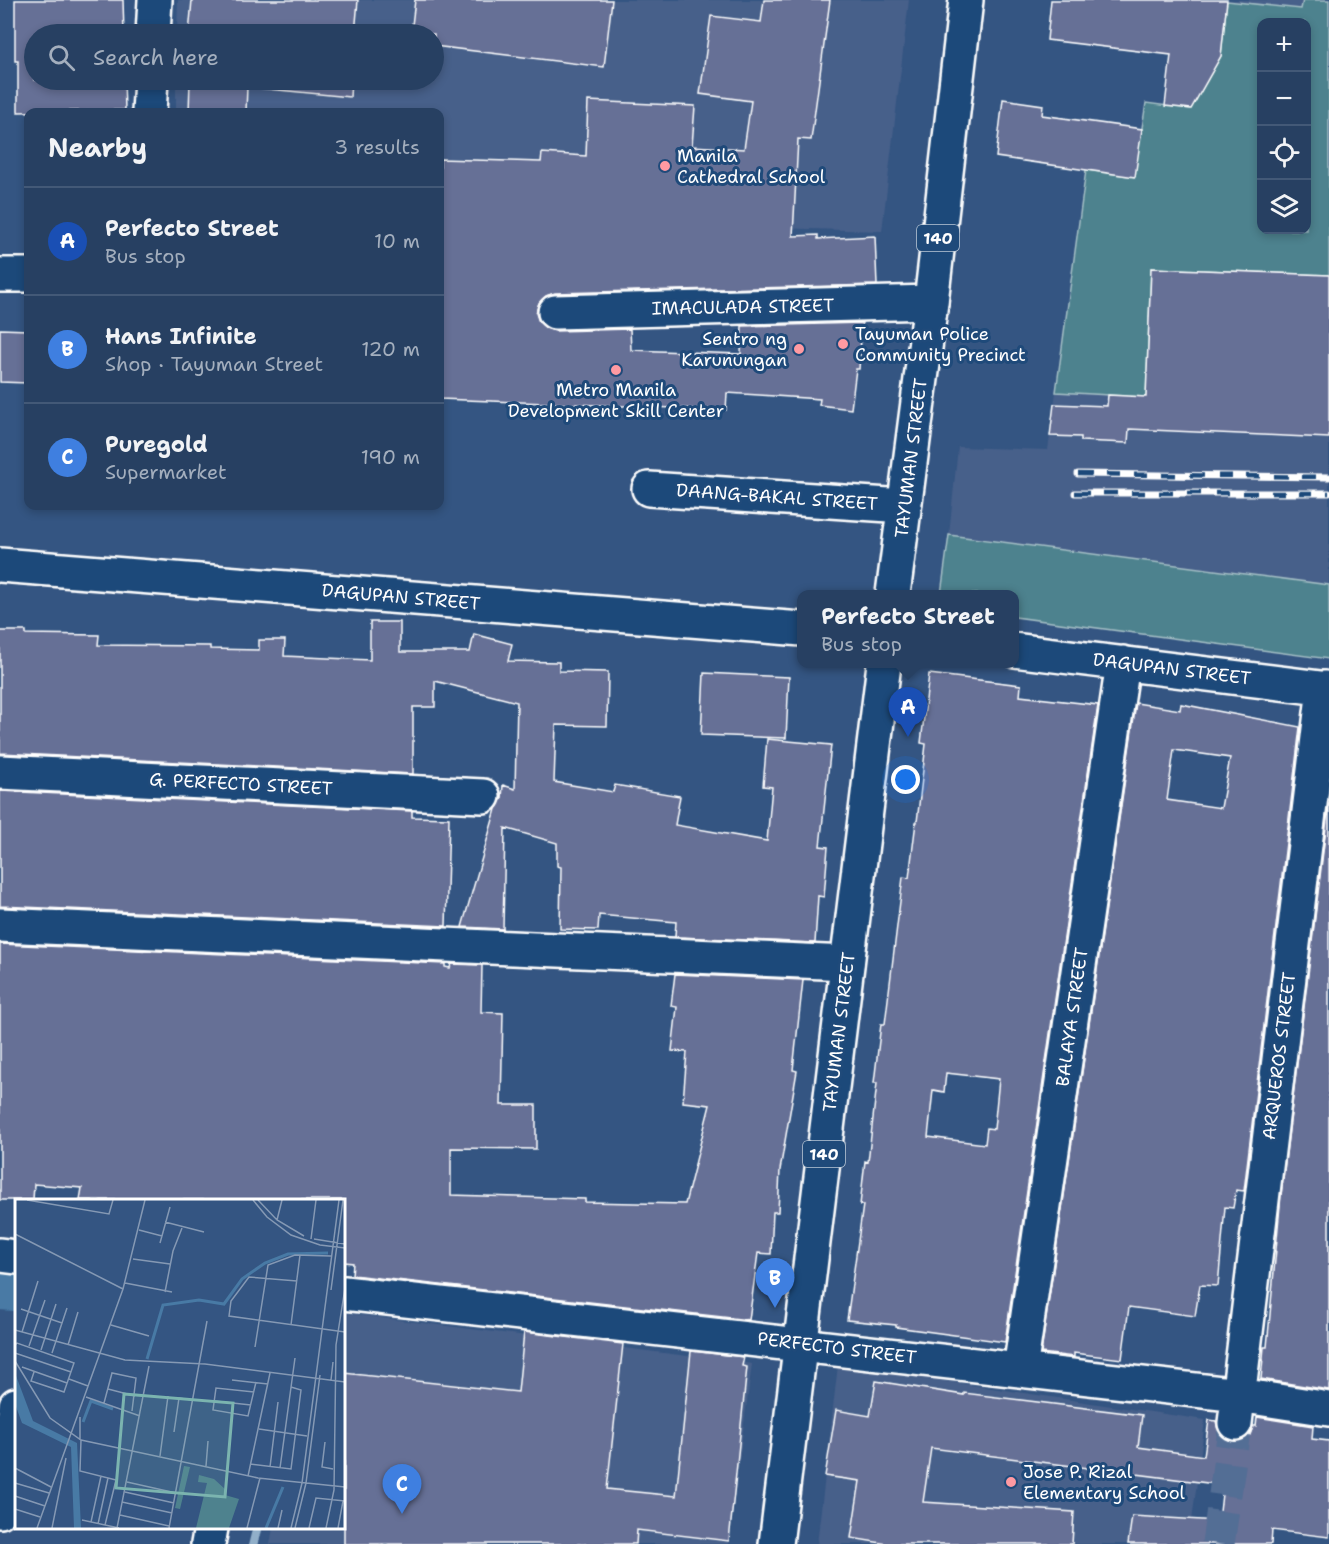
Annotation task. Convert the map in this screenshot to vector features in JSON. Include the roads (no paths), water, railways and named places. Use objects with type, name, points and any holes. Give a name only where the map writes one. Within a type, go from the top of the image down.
[{"type":"street","points":[[154,24],[155,0]]},
{"type":"street","name":"TAYUMAN STREET","points":[[894,590],[931,302],[966,0]]},
{"type":"street","points":[[149,108],[150,90]]},
{"type":"street","points":[[0,275],[24,274]]},
{"type":"street","name":"IMACULADA STREET","points":[[555,312],[931,302]]},
{"type":"street","name":"DAANG-BAKAL STREET","points":[[649,489],[904,506]]},
{"type":"street","name":"DAGUPAN STREET","points":[[0,565],[797,629]]},
{"type":"street","name":"DAGUPAN STREET","points":[[1019,651],[1326,689]]},
{"type":"street","name":"BALAYA STREET","points":[[1020,1370],[1123,663]]},
{"type":"street","name":"TAYUMAN STREET","points":[[776,1544],[883,668]]},
{"type":"street","name":"ARQUEROS STREET","points":[[1237,1409],[1326,689]]},
{"type":"street","name":"G. PERFECTO STREET","points":[[0,771],[483,796]]},
{"type":"street","points":[[0,925],[847,963]]},
{"type":"street","points":[[0,1255],[15,1257]]},
{"type":"street","name":"PERFECTO STREET","points":[[345,1293],[1020,1370],[1237,1409],[1329,1408]]},
{"type":"street","points":[[0,1511],[15,1412]]},
{"type":"street","points":[[208,1544],[211,1529]]},
{"type":"waterway","points":[[0,1282],[15,1283]]},
{"type":"waterway","points":[[253,1544],[257,1529]]},
{"type":"tunnel","points":[[1218,1544],[1235,1423]]},
{"type":"railway","points":[[1078,474],[1329,477]]},
{"type":"railway","points":[[1075,493],[1329,493]]},
{"type":"place","name":"Manila Cathedral School","points":[[665,166]]},
{"type":"place","name":"Tayuman Police Community Precinct","points":[[843,344]]},
{"type":"place","name":"Sentro ng Karunungan","points":[[799,349]]},
{"type":"place","name":"Metro Manila Development Skill Center","points":[[616,370]]},
{"type":"place","name":"Perfecto Street","points":[[908,737]]},
{"type":"place","name":"Hans Infinite","points":[[775,1308]]},
{"type":"place","name":"Jose P. Rizal Elementary School","points":[[1011,1482]]},
{"type":"place","name":"Puregold","points":[[402,1514]]}]
